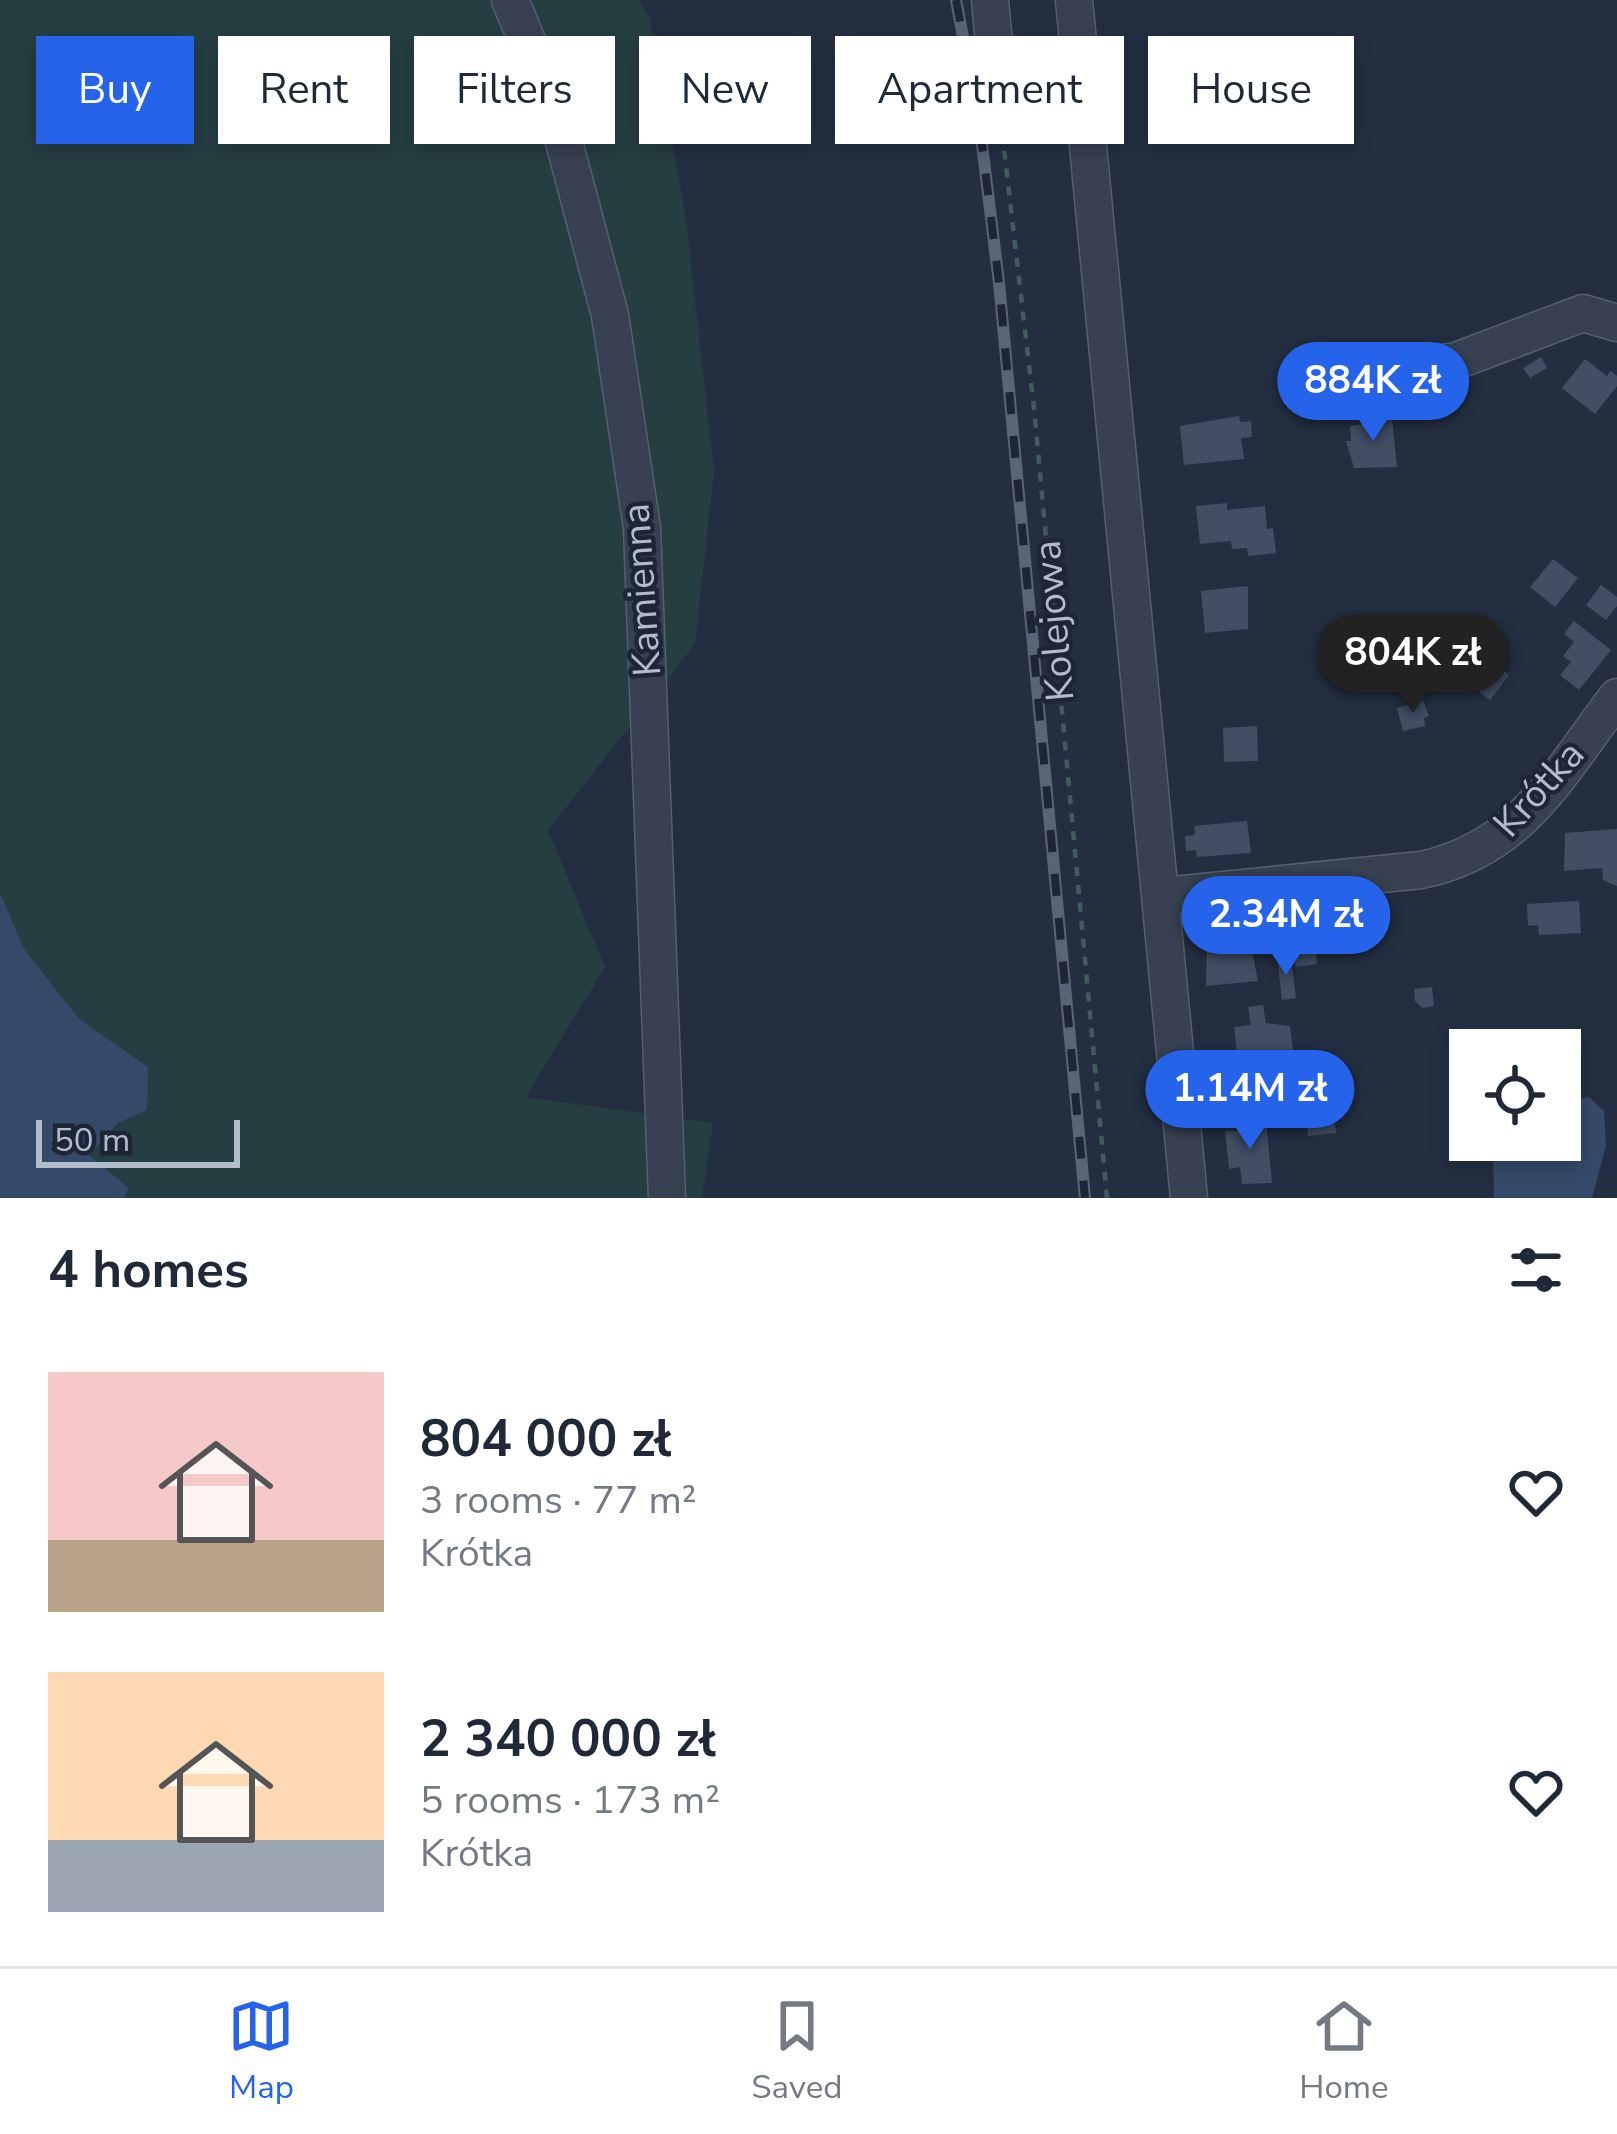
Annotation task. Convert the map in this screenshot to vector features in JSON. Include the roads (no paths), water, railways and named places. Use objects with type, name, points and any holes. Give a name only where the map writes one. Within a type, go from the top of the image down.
[{"type":"street","name":"Kamienna","points":[[510,0],[556,108],[610,315],[642,528],[668,1198]]},
{"type":"street","points":[[990,0],[993,36]]},
{"type":"street","name":"Kolejowa","points":[[1074,0],[1077,36]]},
{"type":"street","name":"Kolejowa","points":[[1085,144],[1189,1198]]},
{"type":"street","points":[[1342,376],[1456,361],[1583,313],[1617,323]]},
{"type":"street","name":"Krótka","points":[[1162,896],[1451,864],[1501,839],[1528,813],[1617,698]]},
{"type":"water","points":[[0,893],[24,949],[79,1019],[148,1067],[147,1110],[118,1123],[89,1155],[129,1188],[124,1198],[0,1198]]},
{"type":"water","points":[[1589,1097],[1604,1111],[1606,1146],[1592,1198],[1494,1198],[1493,1161],[1581,1161],[1581,1098]]},
{"type":"railway","points":[[956,0],[979,120],[999,283],[1085,1198]]}]
